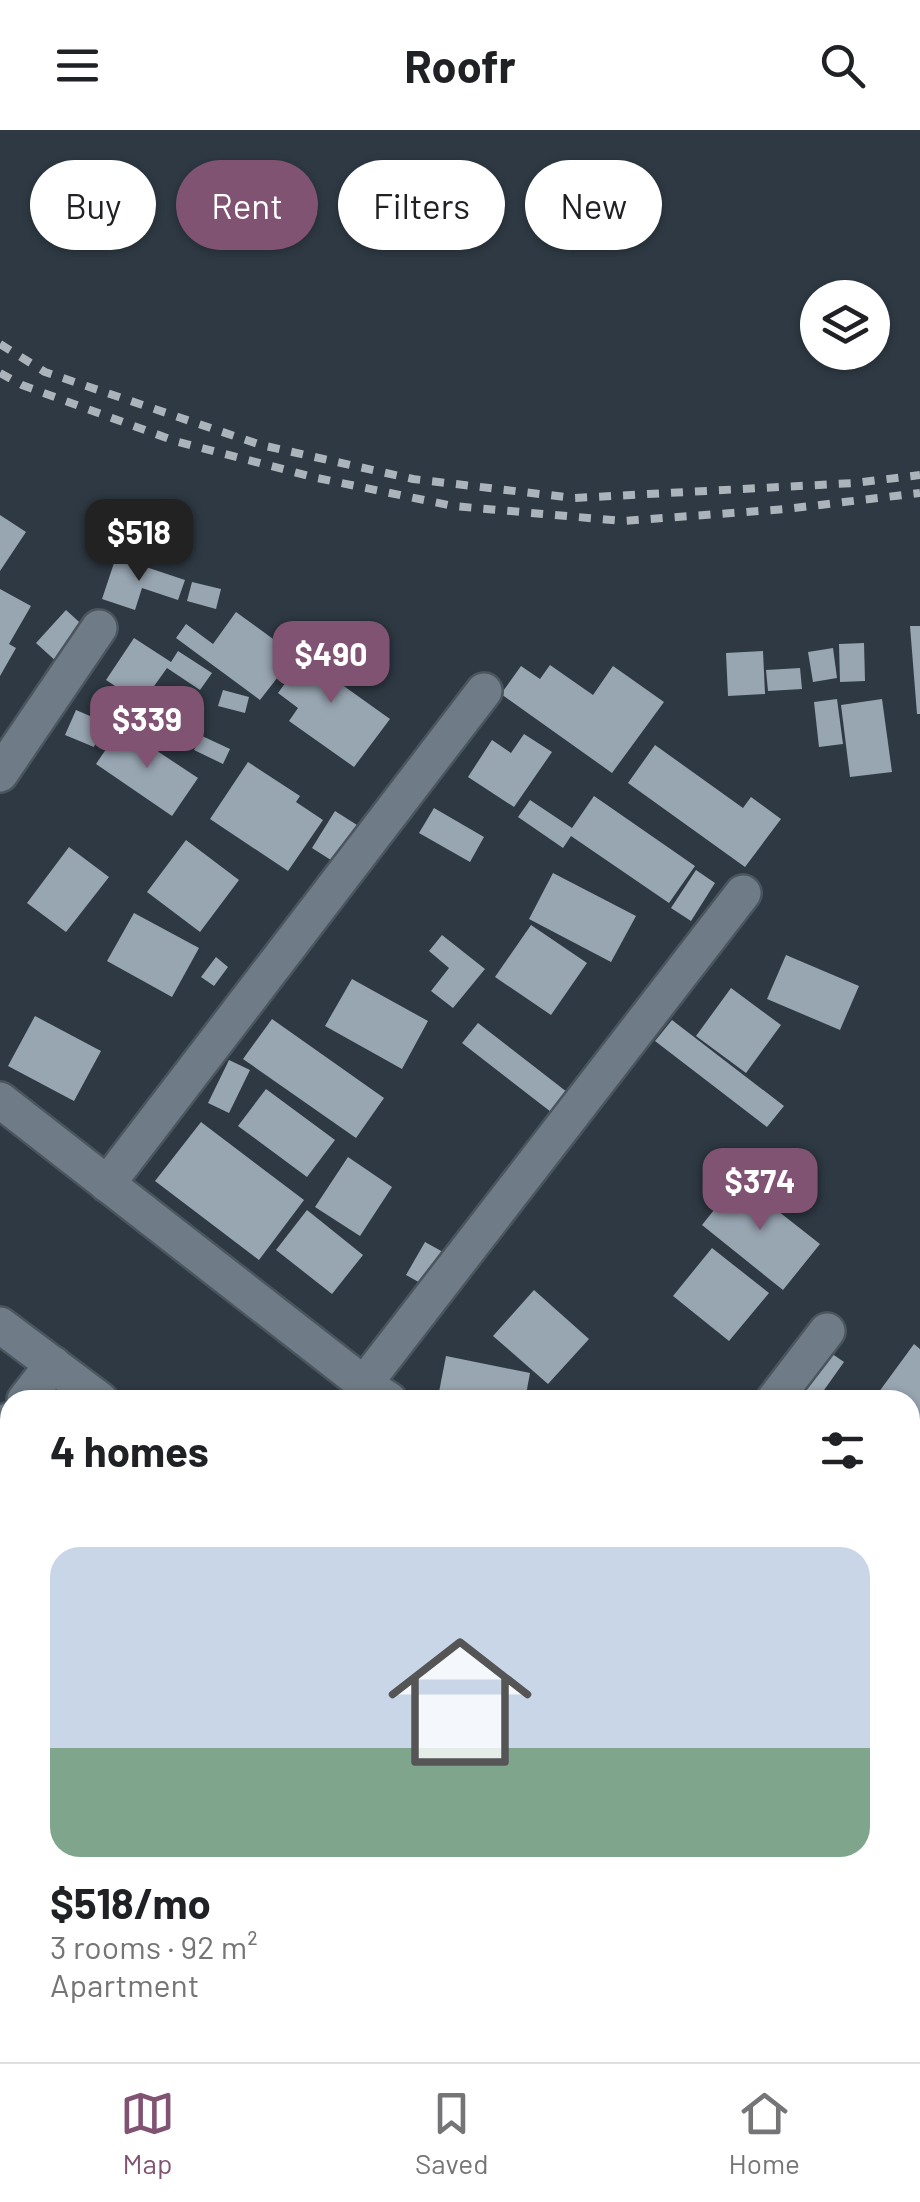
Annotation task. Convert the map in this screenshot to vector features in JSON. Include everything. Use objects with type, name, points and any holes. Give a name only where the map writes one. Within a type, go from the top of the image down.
[{"type":"street","points":[[0,774],[98,628]]},
{"type":"street","points":[[107,1184],[484,691]]},
{"type":"street","points":[[378,1390],[743,893]]},
{"type":"street","points":[[0,1100],[374,1390]]},
{"type":"street","points":[[0,1325],[87,1390]]},
{"type":"street","points":[[782,1390],[826,1331]]},
{"type":"street","points":[[33,1390],[53,1364]]},
{"type":"building","points":[[0,515],[26,532],[0,571]]},
{"type":"building","points":[[116,557],[185,580],[178,600],[142,588],[135,610],[102,599]]},
{"type":"building","points":[[192,582],[221,589],[216,609],[187,601]]},
{"type":"building","points":[[0,589],[31,606],[9,644],[16,648],[0,676]]},
{"type":"building","points":[[66,610],[88,630],[58,663],[36,643]]},
{"type":"building","points":[[236,612],[295,655],[260,700],[176,638],[186,624],[213,644]]},
{"type":"building","points":[[910,626],[920,626],[920,714],[917,714]]},
{"type":"building","points":[[321,634],[344,650],[327,674],[390,719],[354,767],[289,721],[298,708],[278,693]]},
{"type":"building","points":[[134,638],[171,662],[178,651],[212,673],[200,690],[167,668],[147,696],[164,707],[159,715],[106,680]]},
{"type":"building","points":[[864,643],[865,681],[840,682],[839,644]]},
{"type":"building","points":[[833,648],[837,678],[813,682],[808,652]]},
{"type":"building","points":[[763,651],[765,694],[728,696],[726,653]]},
{"type":"building","points":[[550,665],[593,695],[613,666],[664,702],[612,773],[501,694],[521,666],[540,679]]},
{"type":"building","points":[[800,668],[802,689],[768,691],[766,670]]},
{"type":"building","points":[[223,690],[249,697],[245,713],[218,706]]},
{"type":"building","points":[[837,699],[843,744],[819,747],[814,702]]},
{"type":"building","points":[[882,699],[892,772],[850,777],[841,705]]},
{"type":"building","points":[[76,710],[104,722],[94,747],[65,735]]},
{"type":"building","points":[[121,727],[198,778],[172,816],[96,764]]},
{"type":"building","points":[[524,734],[552,752],[514,807],[468,777],[492,740],[511,753]]},
{"type":"building","points":[[202,736],[230,749],[223,764],[194,750]]},
{"type":"building","points":[[655,745],[743,808],[751,797],[781,819],[745,867],[628,783]]},
{"type":"building","points":[[248,762],[300,796],[296,802],[323,820],[288,871],[210,819]]},
{"type":"building","points":[[594,796],[695,866],[669,903],[571,836],[563,848],[518,817],[530,800],[572,828]]},
{"type":"building","points":[[434,808],[484,837],[470,862],[419,833]]},
{"type":"building","points":[[335,811],[357,825],[334,862],[312,848]]},
{"type":"building","points":[[186,840],[239,880],[200,932],[147,892]]},
{"type":"building","points":[[69,847],[109,877],[66,932],[27,903]]},
{"type":"building","points":[[696,870],[715,883],[691,921],[671,908]]},
{"type":"building","points":[[553,873],[636,916],[611,962],[529,919]]},
{"type":"building","points":[[134,913],[199,948],[172,997],[107,961]]},
{"type":"building","points":[[531,925],[587,963],[551,1015],[495,977]]},
{"type":"building","points":[[442,935],[485,969],[453,1008],[431,991],[449,968],[429,951]]},
{"type":"building","points":[[786,955],[859,986],[840,1030],[767,999]]},
{"type":"building","points":[[216,957],[228,967],[214,986],[201,977]]},
{"type":"building","points":[[352,979],[428,1021],[402,1069],[325,1026]]},
{"type":"building","points":[[731,988],[781,1025],[746,1073],[696,1036]]},
{"type":"building","points":[[35,1016],[101,1051],[74,1101],[8,1066]]},
{"type":"building","points":[[272,1019],[384,1098],[356,1138],[243,1059]]},
{"type":"building","points":[[672,1020],[784,1106],[767,1127],[655,1041]]},
{"type":"building","points":[[478,1023],[567,1092],[551,1112],[462,1043]]},
{"type":"building","points":[[229,1060],[250,1070],[229,1113],[208,1103]]},
{"type":"building","points":[[266,1089],[335,1140],[307,1177],[238,1126]]},
{"type":"building","points":[[201,1122],[304,1200],[259,1260],[155,1181]]},
{"type":"building","points":[[348,1157],[392,1187],[360,1236],[315,1207]]},
{"type":"building","points":[[746,1170],[762,1183],[755,1193],[820,1244],[783,1290],[702,1225]]},
{"type":"building","points":[[307,1210],[363,1255],[332,1294],[276,1250]]},
{"type":"building","points":[[425,1242],[443,1252],[424,1285],[406,1275]]},
{"type":"building","points":[[712,1248],[769,1293],[729,1341],[673,1296]]},
{"type":"building","points":[[534,1290],[589,1339],[548,1384],[493,1336]]},
{"type":"building","points":[[914,1344],[920,1349],[920,1390],[880,1390]]},
{"type":"building","points":[[828,1351],[844,1362],[824,1390],[801,1390]]},
{"type":"building","points":[[446,1356],[530,1373],[527,1390],[439,1390]]},
{"type":"railway","points":[[0,344],[45,372],[261,445],[413,479],[574,498],[855,483],[920,475]]},
{"type":"railway","points":[[0,373],[22,385],[175,441],[317,478],[453,506],[623,521],[786,509],[920,493]]}]
